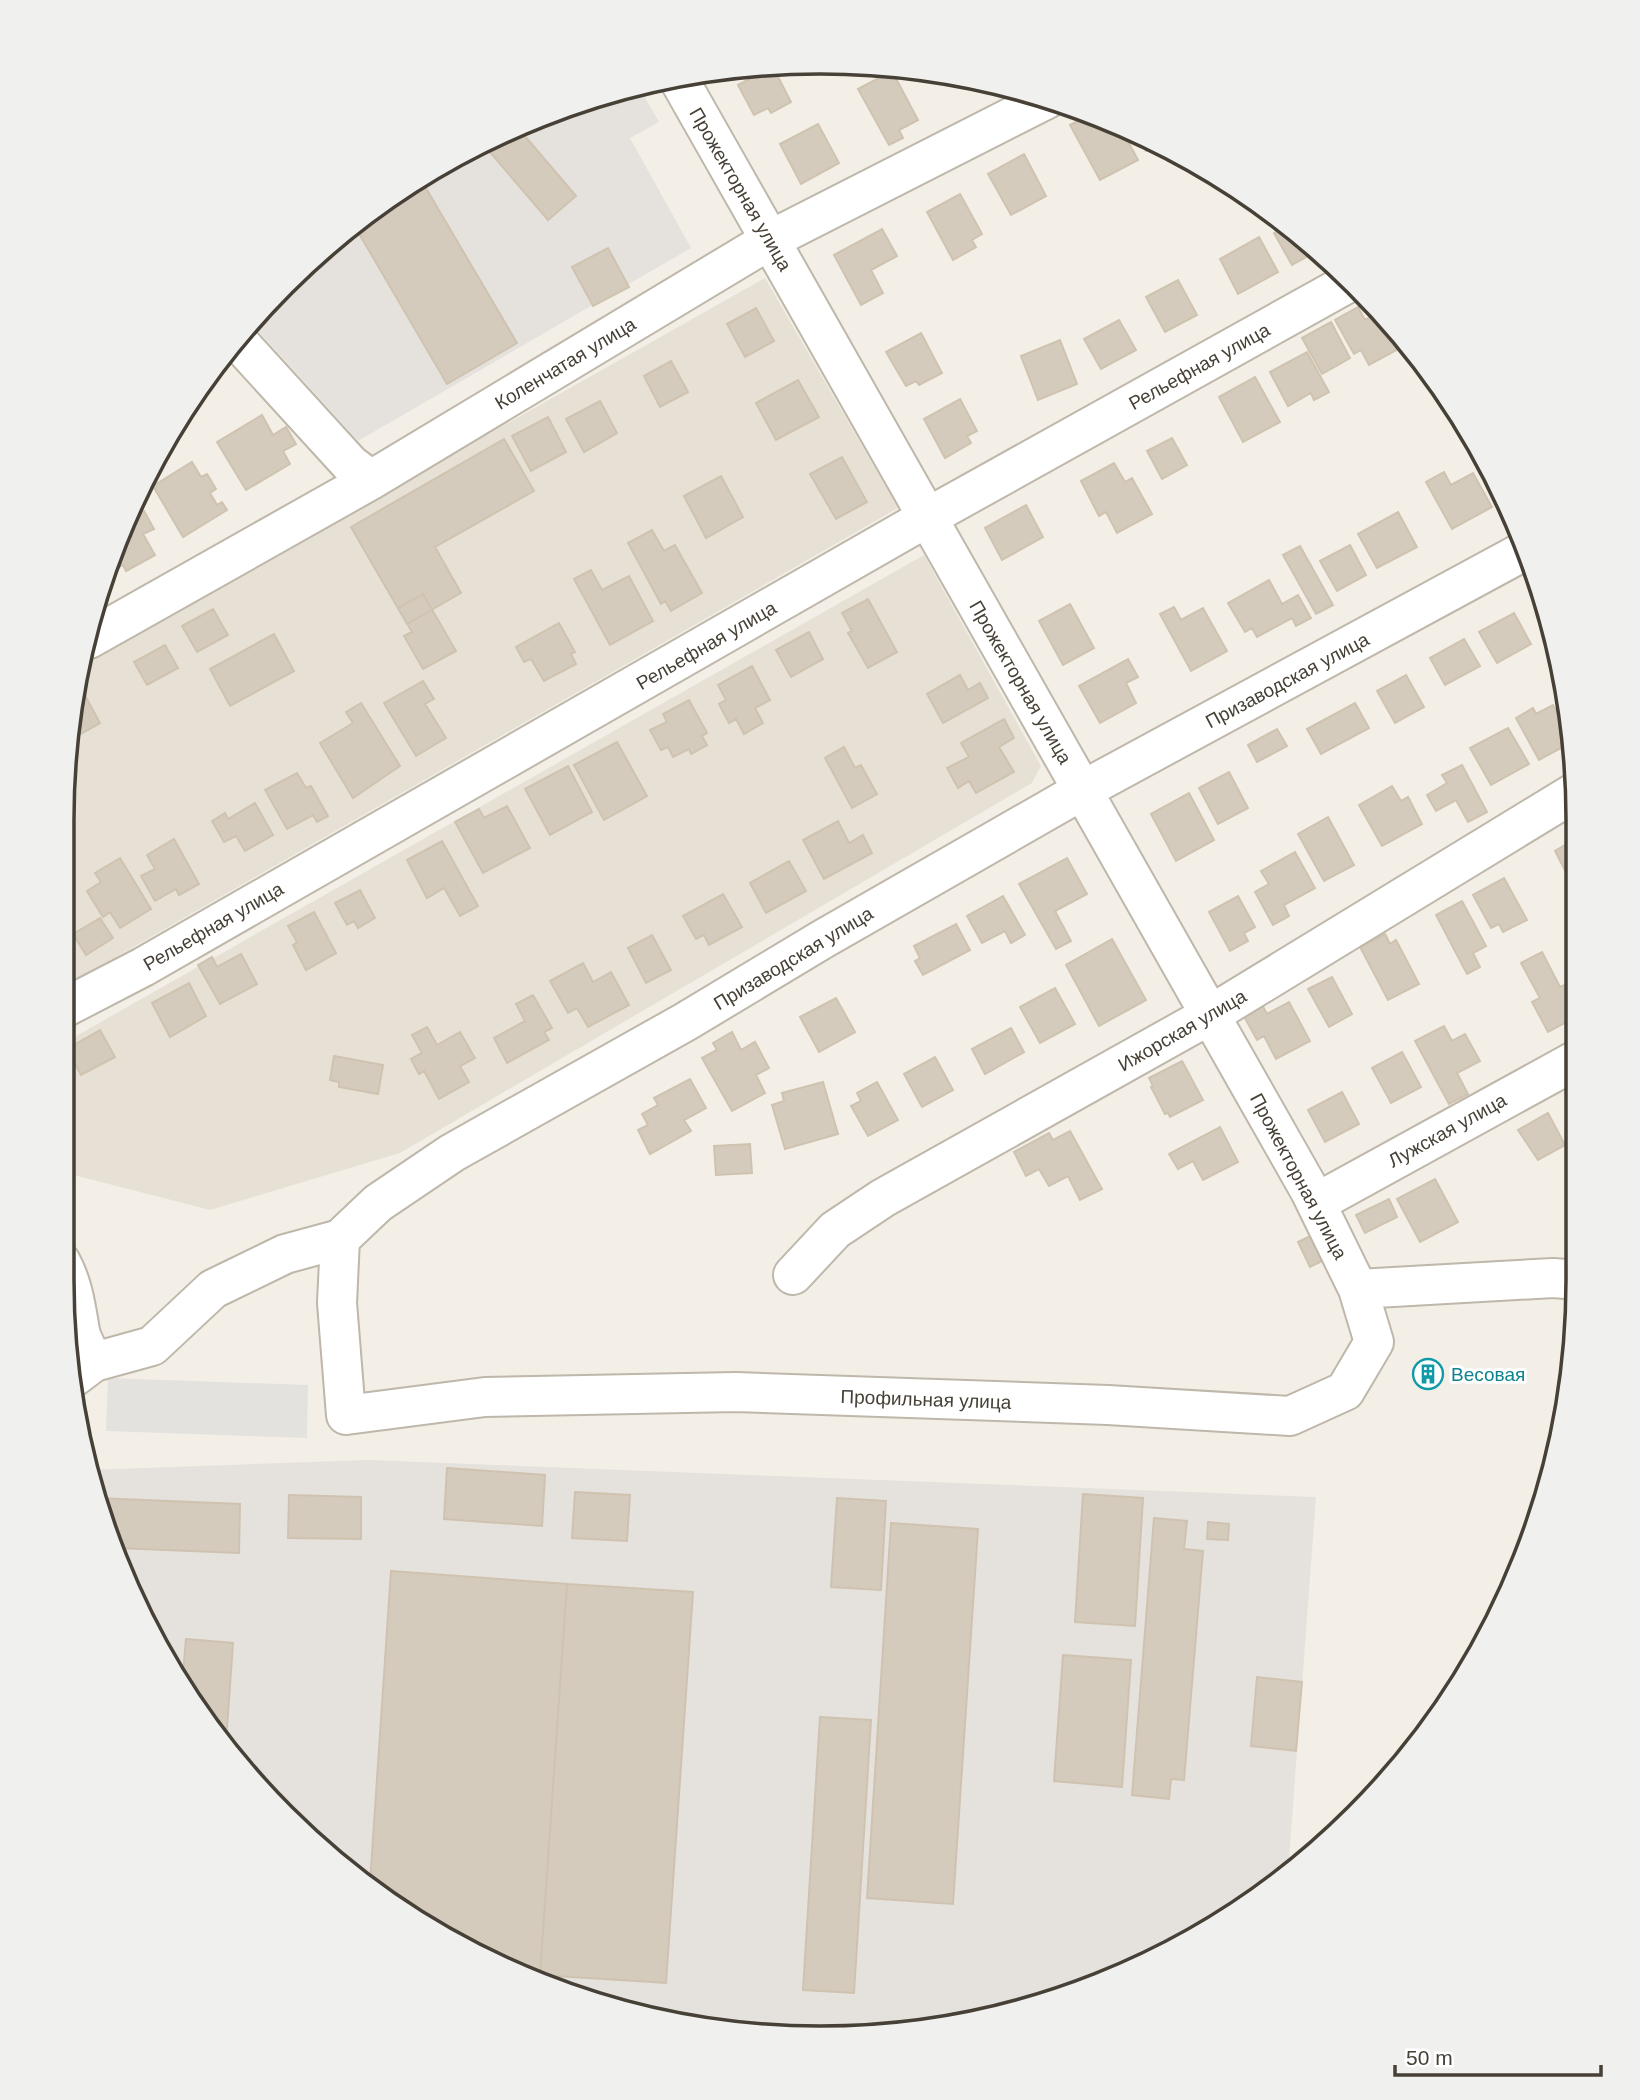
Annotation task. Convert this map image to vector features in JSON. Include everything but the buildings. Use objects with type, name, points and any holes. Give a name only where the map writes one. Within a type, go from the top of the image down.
[{"type":"street","name":"Прожекторная улица","points":[[683,87],[1316,1203],[1358,1289]]},
{"type":"street","name":"Коленчатая улица","points":[[97,634],[371,480],[770,240],[1034,105]]},
{"type":"street","name":"Рельефная улица","points":[[74,1003],[143,967],[928,517],[1342,286]]},
{"type":"street","points":[[243,347],[350,464],[371,480]]},
{"type":"street","name":"Призаводская улица","points":[[84,1369],[152,1346],[213,1289],[285,1254],[340,1238],[378,1203],[452,1153],[1083,790],[1518,555]]},
{"type":"street","name":"Ижорская улица","points":[[793,1275],[835,1230],[883,1198],[1210,1015],[1566,798]]},
{"type":"street","name":"Лужская улица","points":[[1316,1203],[1566,1066]]},
{"type":"street","name":"Профильная улица","points":[[340,1238],[337,1303],[346,1415],[485,1397],[736,1392],[1108,1405],[1290,1416],[1345,1391],[1374,1342],[1358,1289]]},
{"type":"street","points":[[1358,1289],[1566,1279]]},
{"type":"street","points":[[74,1299],[80,1318],[84,1369]]},
{"type":"shaded area","points":[[644,95],[659,122],[630,138],[691,248],[358,441],[257,330],[259,328],[292,292],[328,259],[405,199],[490,150],[534,130],[580,113]]},
{"type":"shaded area","points":[[765,278],[898,508],[74,981],[75,771],[80,723],[92,658]]},
{"type":"shaded area","points":[[924,555],[1041,766],[1032,783],[400,1153],[210,1210],[74,1175],[74,1037]]},
{"type":"shaded area","points":[[108,1378],[308,1385],[307,1438],[106,1431]]},
{"type":"shaded area","points":[[368,1460],[1316,1497],[1289,1860],[1235,1901],[1150,1950],[1060,1987],[966,2012],[869,2025],[771,2025],[674,2012],[580,1987],[490,1950],[405,1901],[328,1841],[292,1808],[228,1734],[199,1695],[174,1653],[130,1566],[98,1470]]},
{"type":"place","name":"Весовая","points":[[1428,1374]]}]
